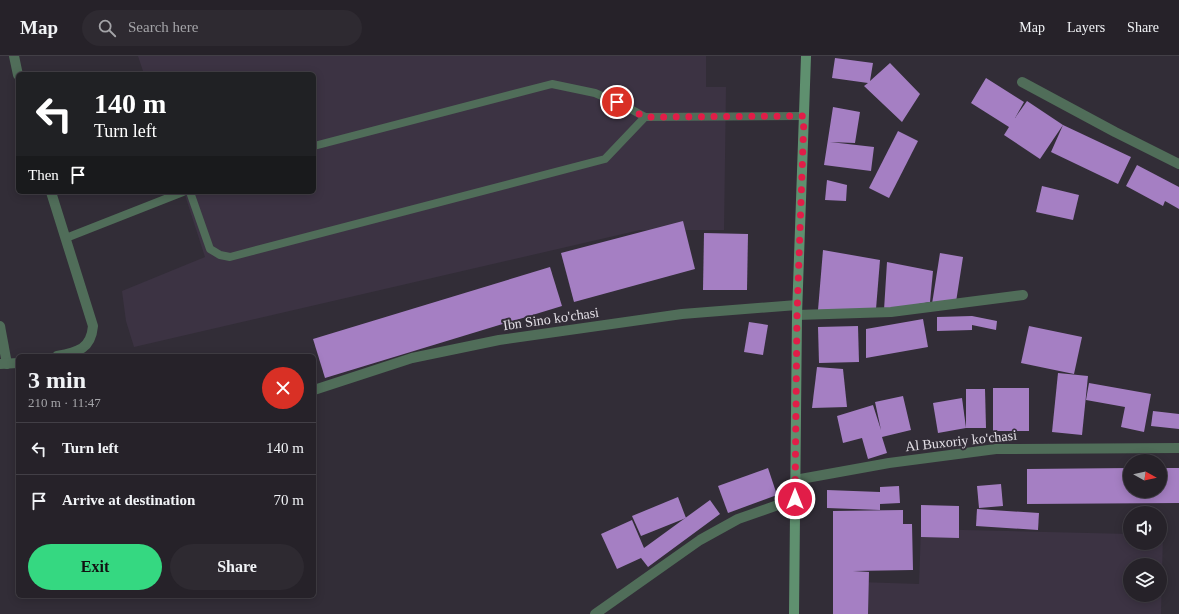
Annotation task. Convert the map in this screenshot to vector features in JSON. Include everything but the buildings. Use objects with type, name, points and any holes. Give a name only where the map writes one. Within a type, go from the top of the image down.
[{"type":"street","points":[[14,56],[17,72]]},
{"type":"street","points":[[794,614],[797,310],[806,56]]},
{"type":"street","points":[[1022,82],[1115,132],[1179,164]]},
{"type":"street","points":[[53,194],[93,326],[90,340],[84,347],[75,353],[69,354]]},
{"type":"street","name":"Ibn Sino ko'chasi","points":[[316,389],[412,358],[499,340],[682,314],[797,310],[891,312],[1023,295]]},
{"type":"street","points":[[0,326],[4,364],[16,363]]},
{"type":"street","name":"Al Buxoriy ko'chasi","points":[[795,480],[889,463],[996,449],[1179,448]]},
{"type":"street","points":[[595,614],[700,540],[738,519],[795,499]]},
{"type":"lane","points":[[316,145],[552,84],[595,93],[627,107],[645,117],[804,116]]},
{"type":"lane","points":[[191,194],[210,249],[220,255],[230,257],[605,160],[645,117]]},
{"type":"lane","points":[[66,238],[178,194]]},
{"type":"shaded area","points":[[138,56],[706,56],[706,87],[726,87],[724,230],[640,230],[134,347],[126,321],[122,291],[205,257],[185,194],[316,194],[316,72],[143,72]]},
{"type":"shaded area","points":[[921,529],[1123,534],[1123,550],[1163,550],[1162,558],[1123,558],[1123,602],[1161,602],[1161,614],[858,614],[859,582],[919,584]]},
{"type":"route","points":[[617,102],[645,117],[804,116],[797,315],[795,499]]}]
